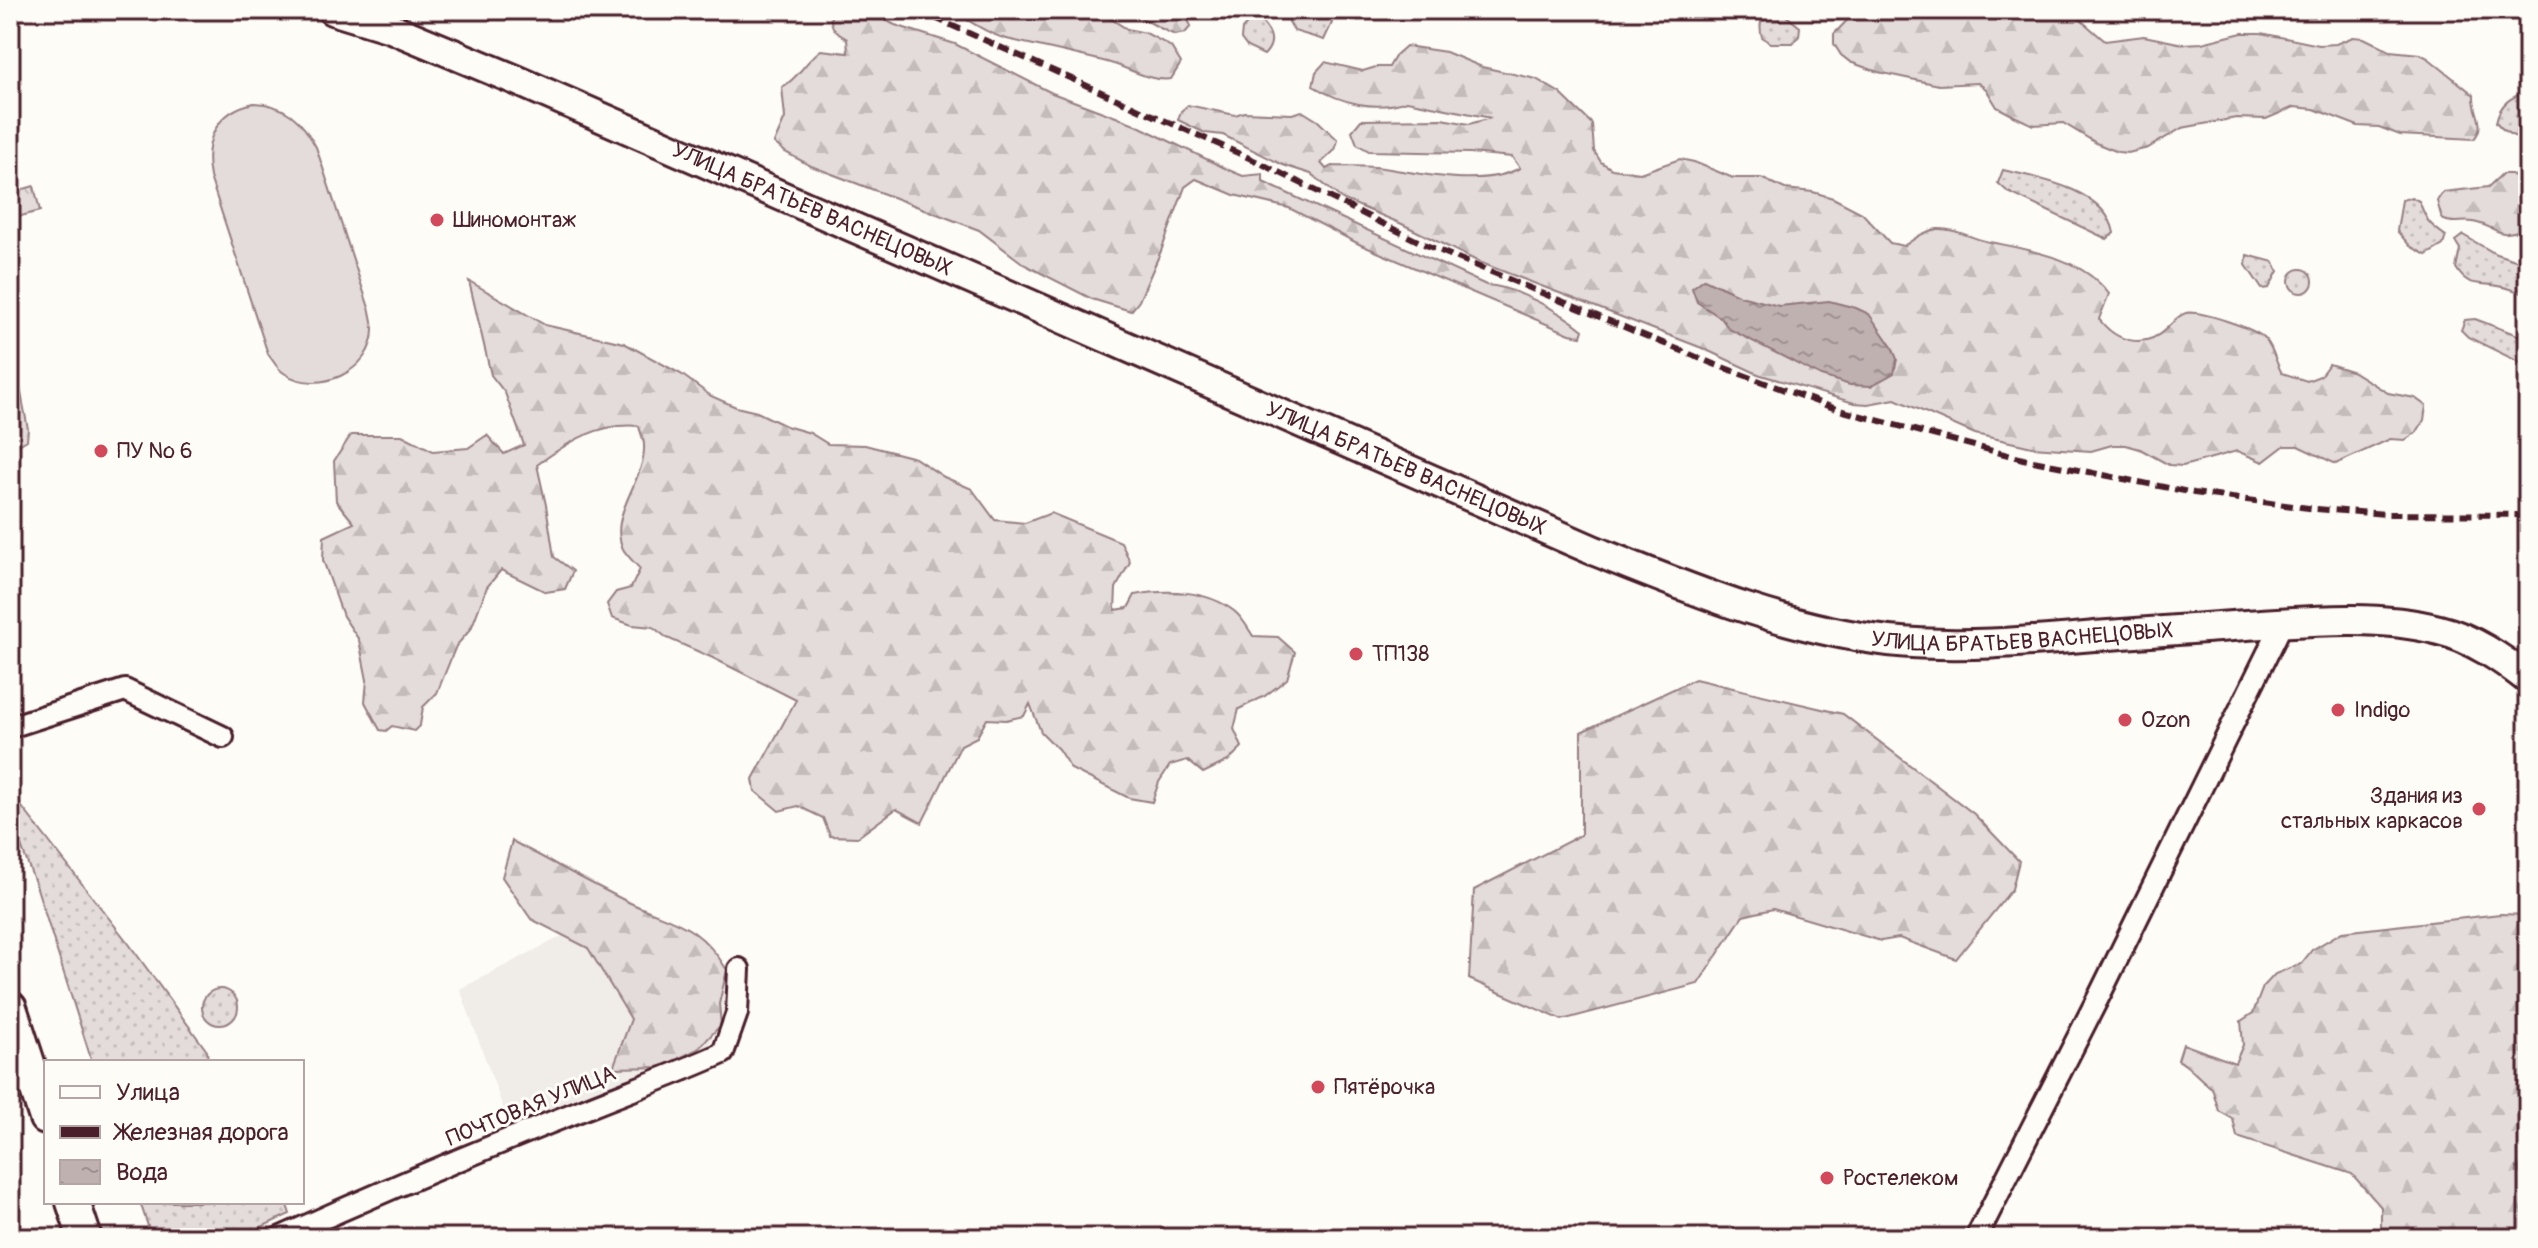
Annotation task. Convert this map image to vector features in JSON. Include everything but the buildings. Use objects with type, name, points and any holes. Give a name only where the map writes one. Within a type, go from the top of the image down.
[{"type":"main road","name":"УЛИЦА БРАТЬЕВ ВАСНЕЦОВЫХ","points":[[332,10],[391,28],[516,80],[1595,551],[1735,605],[1833,631],[1889,641],[1941,644],[2034,642],[2283,622],[2357,621],[2440,630],[2461,637],[2528,679]]},
{"type":"main road","points":[[10,1008],[44,1112]]},
{"type":"main road","points":[[74,1204],[85,1238]]},
{"type":"street","points":[[1976,1238],[2107,981],[2283,622]]},
{"type":"street","points":[[10,727],[125,690],[223,737]]},
{"type":"street","name":"ПОЧТОВАЯ УЛИЦА","points":[[279,1238],[369,1197],[584,1109],[661,1081],[723,1053],[737,1013],[739,969]]},
{"type":"shaded area","points":[[620,906],[703,957],[728,999],[709,1046],[509,1124],[460,989]]},
{"type":"green space","points":[[832,10],[865,10],[895,25],[955,44],[1052,93],[1132,123],[1231,171],[1243,176],[1263,174],[1263,182],[1486,285],[1510,290],[1537,301],[1583,330],[1581,336],[1361,245],[1289,208],[1234,195],[1196,179],[1185,187],[1161,251],[1139,301],[1131,311],[1092,299],[1025,265],[979,230],[811,166],[774,143],[785,118],[782,87],[821,50],[848,53],[847,39],[835,31],[832,24]]},
{"type":"green space","points":[[950,10],[1097,10],[1127,29],[1146,33],[1171,47],[1181,63],[1171,79],[1154,78],[1107,62],[1003,38]]},
{"type":"green space","points":[[1126,10],[1183,10],[1191,26],[1185,33],[1175,35]]},
{"type":"green space","points":[[1294,10],[1324,15],[1332,23],[1324,40],[1294,31],[1289,22]]},
{"type":"green space","points":[[1768,10],[1779,10],[1800,27],[1799,36],[1793,43],[1771,43],[1762,37],[1761,23]]},
{"type":"green space","points":[[1857,10],[2007,10],[2037,14],[2046,10],[2063,10],[2075,15],[2105,41],[2144,36],[2183,44],[2202,43],[2242,33],[2261,33],[2319,45],[2336,44],[2353,37],[2364,38],[2390,51],[2420,54],[2428,58],[2474,95],[2478,134],[2474,139],[2400,135],[2379,127],[2358,126],[2314,109],[2294,107],[2266,119],[2236,118],[2182,128],[2148,148],[2118,152],[2063,123],[2033,125],[2016,117],[1997,107],[1986,89],[1978,83],[1939,85],[1878,72],[1850,62],[1834,44],[1834,34]]},
{"type":"green space","points":[[1255,15],[1270,34],[1271,44],[1264,55],[1247,47],[1241,39],[1242,29]]},
{"type":"green space","points":[[1406,46],[1446,52],[1482,67],[1536,79],[1560,93],[1592,124],[1594,151],[1601,162],[1612,169],[1640,173],[1680,159],[1733,178],[1761,178],[1785,189],[1833,198],[1862,213],[1890,243],[1904,246],[1928,232],[1943,229],[2052,257],[2084,271],[2109,294],[2099,319],[2122,338],[2149,339],[2186,313],[2214,317],[2266,340],[2282,373],[2307,381],[2320,376],[2329,364],[2354,372],[2388,393],[2415,398],[2426,406],[2424,420],[2417,432],[2405,440],[2390,439],[2336,464],[2298,446],[2284,446],[2263,462],[2237,451],[2183,466],[2169,465],[2126,445],[2091,451],[2032,447],[1975,434],[1895,399],[1854,403],[1758,374],[1702,348],[1479,262],[1342,199],[1311,174],[1283,165],[1223,135],[1205,133],[1178,120],[1181,111],[1188,105],[1235,115],[1244,112],[1292,114],[1302,111],[1338,140],[1335,150],[1321,163],[1326,169],[1332,166],[1370,167],[1470,178],[1505,174],[1520,168],[1512,157],[1369,151],[1357,144],[1352,131],[1361,120],[1442,119],[1469,124],[1491,118],[1407,101],[1383,106],[1358,104],[1313,86],[1316,72],[1325,62],[1363,71],[1389,67]]},
{"type":"green space","points":[[2528,91],[2528,139],[2510,134],[2496,122],[2507,102]]},
{"type":"green space","points":[[254,103],[284,110],[305,129],[316,147],[370,311],[373,329],[371,344],[364,357],[354,368],[327,381],[297,379],[277,367],[268,354],[210,177],[209,151],[215,130],[230,113]]},
{"type":"green space","points":[[2003,170],[2052,182],[2085,196],[2108,218],[2114,233],[2107,239],[2008,192],[1998,183]]},
{"type":"green space","points":[[2502,174],[2511,174],[2528,184],[2528,228],[2502,233],[2482,224],[2442,219],[2437,201],[2443,192],[2488,187]]},
{"type":"green space","points":[[34,186],[40,211],[10,219],[10,193]]},
{"type":"green space","points":[[2411,197],[2419,201],[2429,222],[2446,236],[2443,245],[2426,255],[2410,246],[2397,231],[2402,200]]},
{"type":"green space","points":[[2463,235],[2496,254],[2528,264],[2528,292],[2525,294],[2465,279],[2456,268],[2460,249],[2455,241]]},
{"type":"green space","points":[[2247,255],[2274,262],[2278,271],[2269,288],[2262,289],[2246,265]]},
{"type":"green space","points":[[2301,269],[2309,273],[2313,281],[2309,289],[2301,293],[2293,289],[2289,281],[2293,273]]},
{"type":"green space","points":[[469,281],[545,325],[624,343],[681,374],[711,396],[810,433],[828,444],[865,445],[915,458],[944,477],[972,489],[995,520],[1025,523],[1051,513],[1121,542],[1130,562],[1116,588],[1115,610],[1128,608],[1135,595],[1147,593],[1186,593],[1212,599],[1237,613],[1253,636],[1278,637],[1295,652],[1287,679],[1265,696],[1239,709],[1234,729],[1242,747],[1228,761],[1203,773],[1187,760],[1170,765],[1159,782],[1152,802],[1129,798],[1071,769],[1058,749],[1041,732],[1030,704],[1024,716],[1006,720],[987,719],[977,737],[961,745],[922,823],[896,809],[858,837],[830,836],[823,818],[798,806],[779,811],[755,791],[753,779],[796,700],[667,638],[653,627],[632,625],[612,618],[607,604],[616,592],[631,588],[640,569],[623,549],[619,536],[623,510],[643,458],[644,443],[639,426],[624,426],[585,435],[537,465],[554,557],[573,571],[565,589],[546,592],[501,570],[487,587],[471,629],[456,646],[437,693],[423,707],[420,725],[414,731],[392,726],[386,731],[380,730],[365,702],[367,680],[359,640],[343,616],[323,560],[324,537],[354,523],[336,501],[334,461],[351,435],[402,435],[433,451],[468,448],[487,435],[504,454],[524,445],[505,393],[491,375]]},
{"type":"green space","points":[[2475,319],[2528,339],[2528,362],[2523,364],[2468,337],[2461,330],[2465,320]]},
{"type":"green space","points":[[10,336],[28,429],[27,440],[17,446],[10,445]]},
{"type":"green space","points":[[1695,679],[1843,714],[1974,814],[2019,861],[2012,889],[1956,959],[1899,938],[1881,941],[1773,909],[1743,916],[1698,984],[1562,1020],[1469,979],[1474,890],[1581,835],[1581,732]]},
{"type":"green space","points":[[15,798],[129,944],[207,1051],[208,1060],[91,1060],[37,888],[10,817],[10,800]]},
{"type":"green space","points":[[512,841],[622,899],[693,931],[716,953],[727,970],[719,1004],[721,1025],[698,1049],[661,1067],[613,1068],[631,1019],[588,948],[531,919],[502,877]]},
{"type":"green space","points":[[2500,914],[2528,915],[2528,1238],[2381,1238],[2381,1207],[2352,1174],[2237,1137],[2233,1119],[2219,1111],[2212,1088],[2178,1060],[2183,1044],[2235,1063],[2243,1045],[2241,1021],[2253,1013],[2263,987],[2275,974],[2301,964],[2312,950],[2342,932]]},
{"type":"green space","points":[[220,989],[233,994],[238,1007],[233,1020],[220,1025],[207,1020],[202,1007],[207,994]]},
{"type":"green space","points":[[141,1204],[287,1204],[290,1214],[237,1238],[152,1238]]},
{"type":"water","points":[[1704,279],[1740,296],[1779,306],[1829,301],[1869,314],[1892,347],[1897,359],[1894,373],[1871,386],[1850,385],[1821,376],[1729,329],[1721,318],[1697,302],[1692,288]]},
{"type":"railway","points":[[917,10],[1258,162],[1426,245],[1711,363],[1839,410],[2023,459],[2194,493],[2316,509],[2387,514],[2528,515]]},
{"type":"place","name":"Шиномонтаж","points":[[437,220]]},
{"type":"place","name":"ПУ № 6","points":[[101,451]]},
{"type":"place","name":"ТП138","points":[[1356,654]]},
{"type":"place","name":"Indigo","points":[[2338,710]]},
{"type":"place","name":"Ozon","points":[[2125,720]]},
{"type":"place","name":"Здания из стальных каркасов","points":[[2479,809]]},
{"type":"place","name":"Пятёрочка","points":[[1318,1087]]},
{"type":"place","name":"Ростелеком","points":[[1827,1178]]}]
